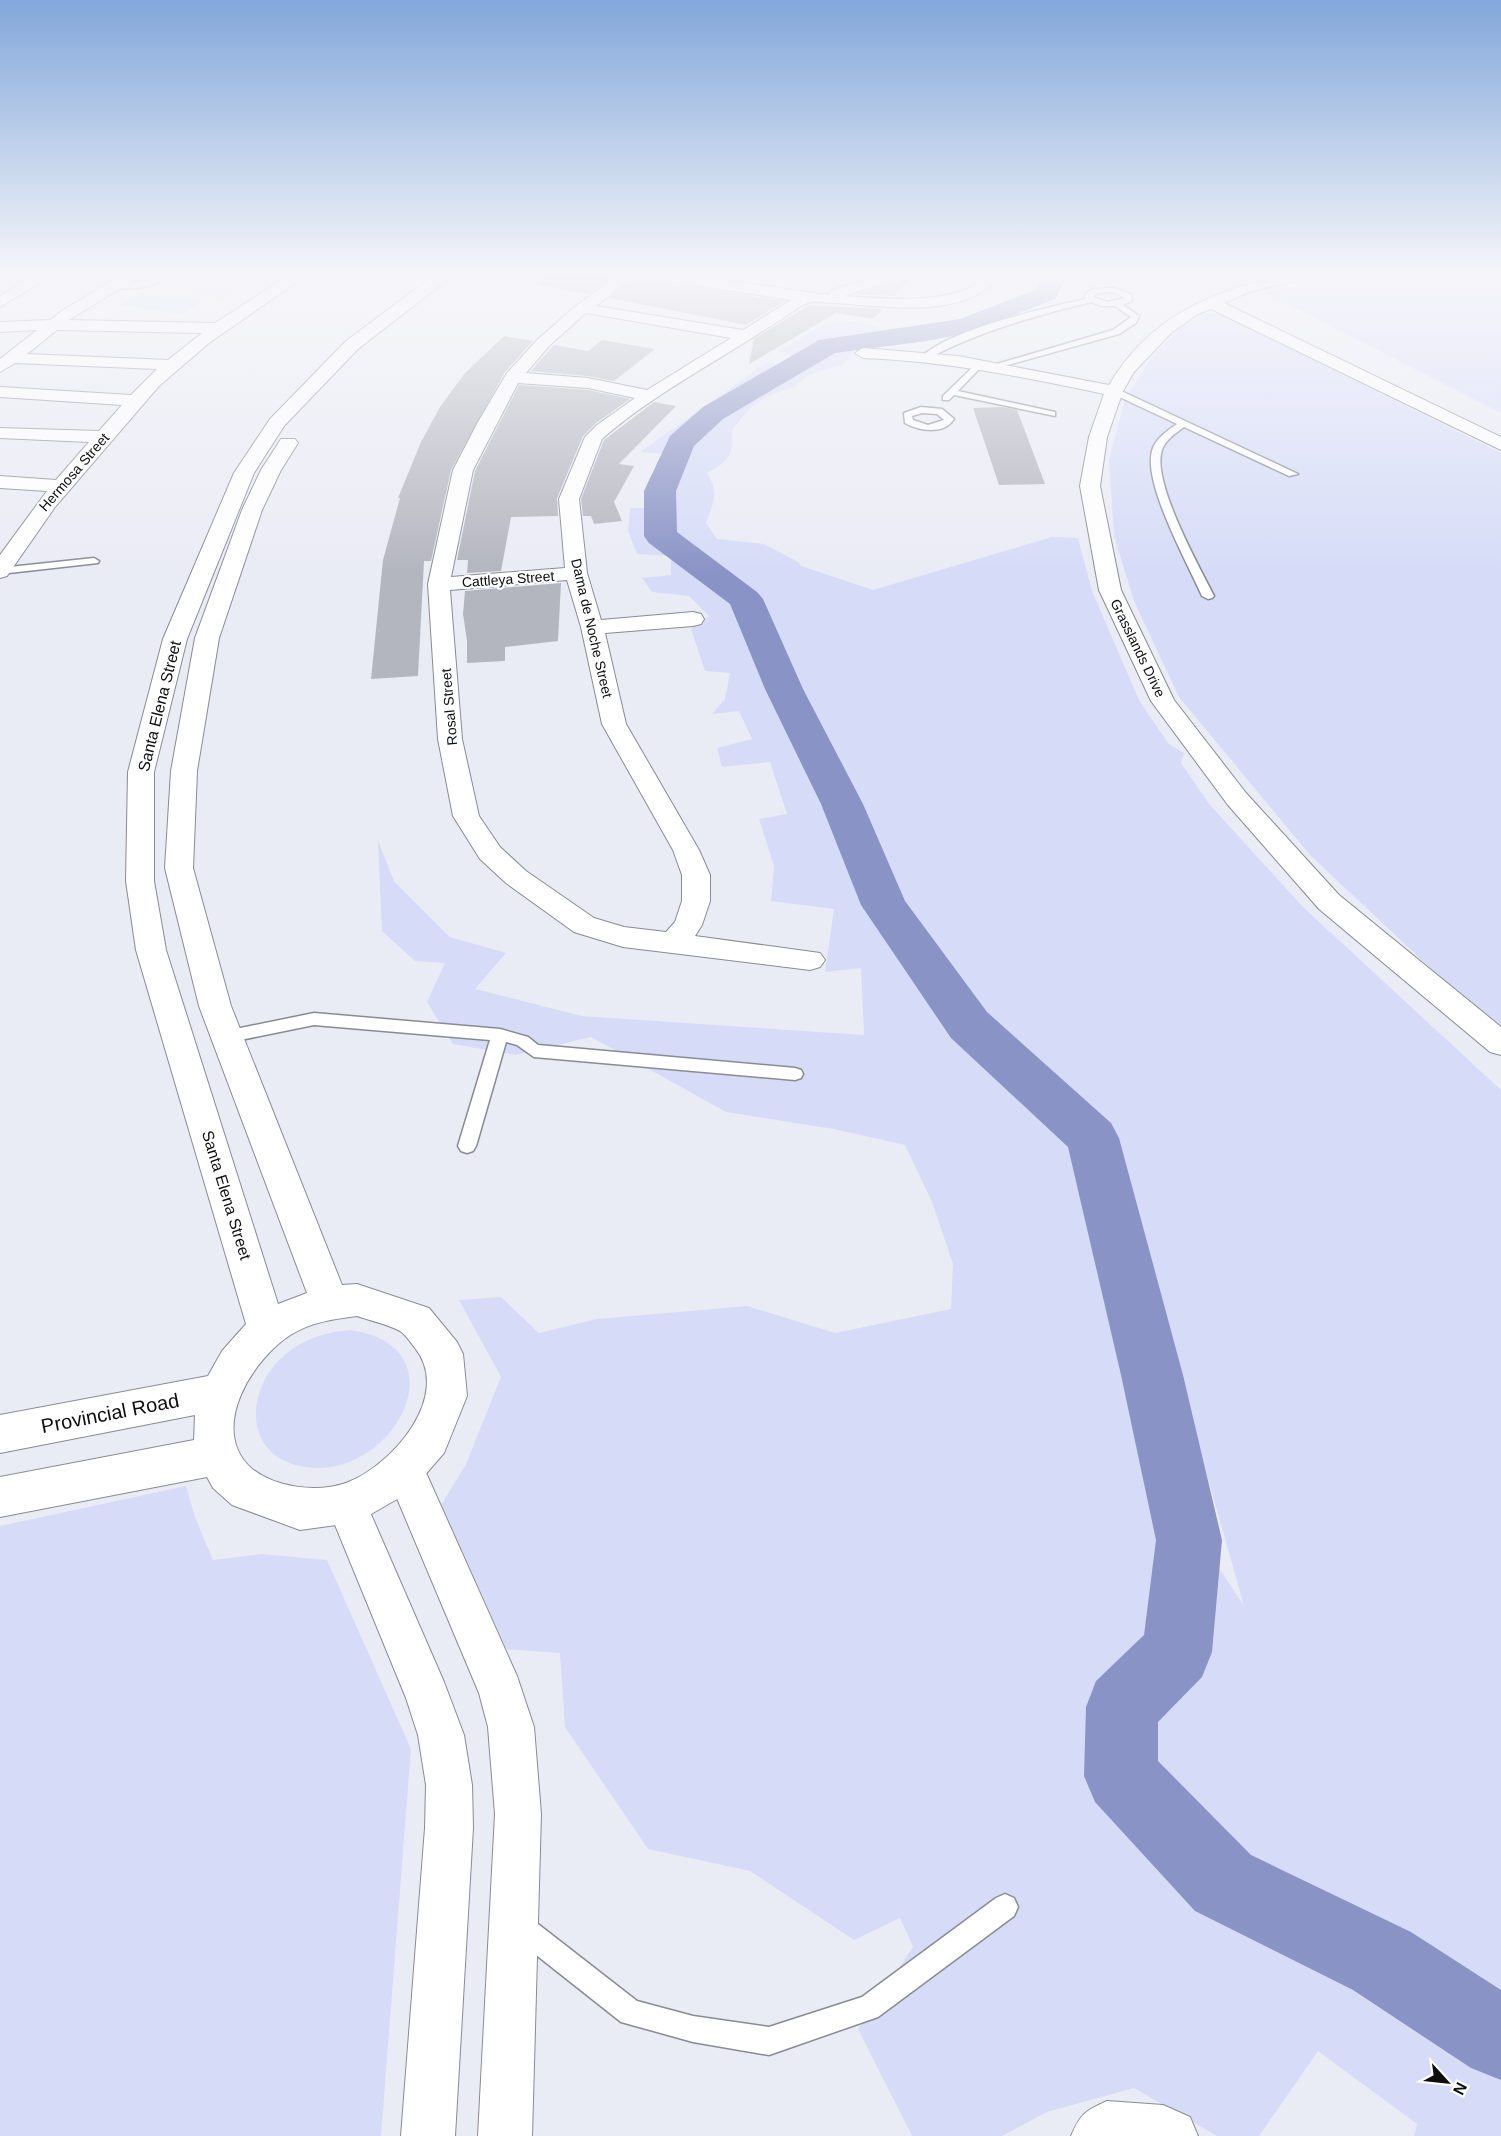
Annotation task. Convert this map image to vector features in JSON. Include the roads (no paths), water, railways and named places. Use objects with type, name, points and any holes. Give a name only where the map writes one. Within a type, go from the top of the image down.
[{"type":"street","name":"Hermosa Street","points":[[0,571],[26,530],[59,486],[135,401],[164,373]]},
{"type":"street","name":"Santa Elena Street","points":[[267,1330],[151,950],[140,881],[141,772],[175,639],[244,473],[278,423],[326,373]]},
{"type":"street","name":"Santa Elena Street","points":[[329,1302],[215,1006],[178,868],[184,771],[207,638],[252,510],[271,470],[300,425],[347,373]]},
{"type":"street","name":"Rosal Street","points":[[517,373],[487,422],[463,470],[439,584],[450,739],[466,816],[490,852],[516,877],[584,925],[623,937],[810,960]]},
{"type":"street","name":"Dama de Noche Street","points":[[672,944],[688,925],[696,901],[696,876],[686,850],[614,724],[592,627],[576,573],[569,499],[594,438],[650,396],[687,373]]},
{"type":"street","points":[[1024,373],[1114,391]]},
{"type":"street","name":"Grasslands Drive","points":[[1125,373],[1114,391],[1098,437],[1090,486],[1110,590],[1163,700],[1237,799],[1329,902],[1501,1044]]},
{"type":"street","points":[[1354,373],[1501,444]]},
{"type":"street","points":[[513,377],[588,383],[650,396]]},
{"type":"street","points":[[0,392],[135,401]]},
{"type":"street","points":[[1472,430],[1501,423]]},
{"type":"street","points":[[0,433],[104,437]]},
{"type":"street","points":[[0,482],[59,486]]},
{"type":"street","name":"Cattleya Street","points":[[439,584],[576,573]]},
{"type":"street","points":[[592,627],[693,619]]},
{"type":"street","points":[[357,1300],[384,1304],[408,1313],[426,1327],[440,1347],[447,1370],[448,1395],[440,1422],[426,1447],[405,1470],[387,1484],[346,1503],[322,1508],[299,1509],[277,1505],[257,1497],[240,1486],[227,1472],[219,1455],[213,1424],[220,1392],[239,1358],[267,1330],[287,1317],[329,1302],[357,1300]]},
{"type":"street","name":"Provincial Road","points":[[0,1434],[220,1392]]},
{"type":"street","points":[[0,1497],[219,1455]]},
{"type":"street","points":[[405,1470],[501,1692],[511,1727],[518,1814],[505,2136]]},
{"type":"street","points":[[346,1503],[428,1698],[441,1735],[449,1785],[449,1828],[428,2136]]},
{"type":"street","points":[[1098,2136],[1107,2128],[1163,2132],[1171,2136]]},
{"type":"lane","points":[[933,410],[976,373]]},
{"type":"lane","points":[[1114,391],[1293,474]]},
{"type":"lane","points":[[952,392],[1052,414]]},
{"type":"lane","points":[[1184,423],[1160,444],[1156,452],[1156,473],[1169,509],[1208,596]]},
{"type":"lane","points":[[0,571],[94,561]]},
{"type":"lane","points":[[226,1036],[314,1019],[500,1035],[522,1041],[534,1051],[795,1074]]},
{"type":"lane","points":[[467,1146],[500,1035]]},
{"type":"lane","points":[[513,1920],[630,2013],[693,2029],[769,2042],[869,2008],[1005,1907]]},
{"type":"waterway","points":[[782,373],[713,413],[681,442],[660,491],[661,536],[745,599],[784,689],[842,804],[884,905],[969,1025],[1092,1138],[1152,1375],[1189,1540],[1177,1652],[1122,1707],[1121,1776],[1223,1883],[1382,1961],[1501,2038]]}]
